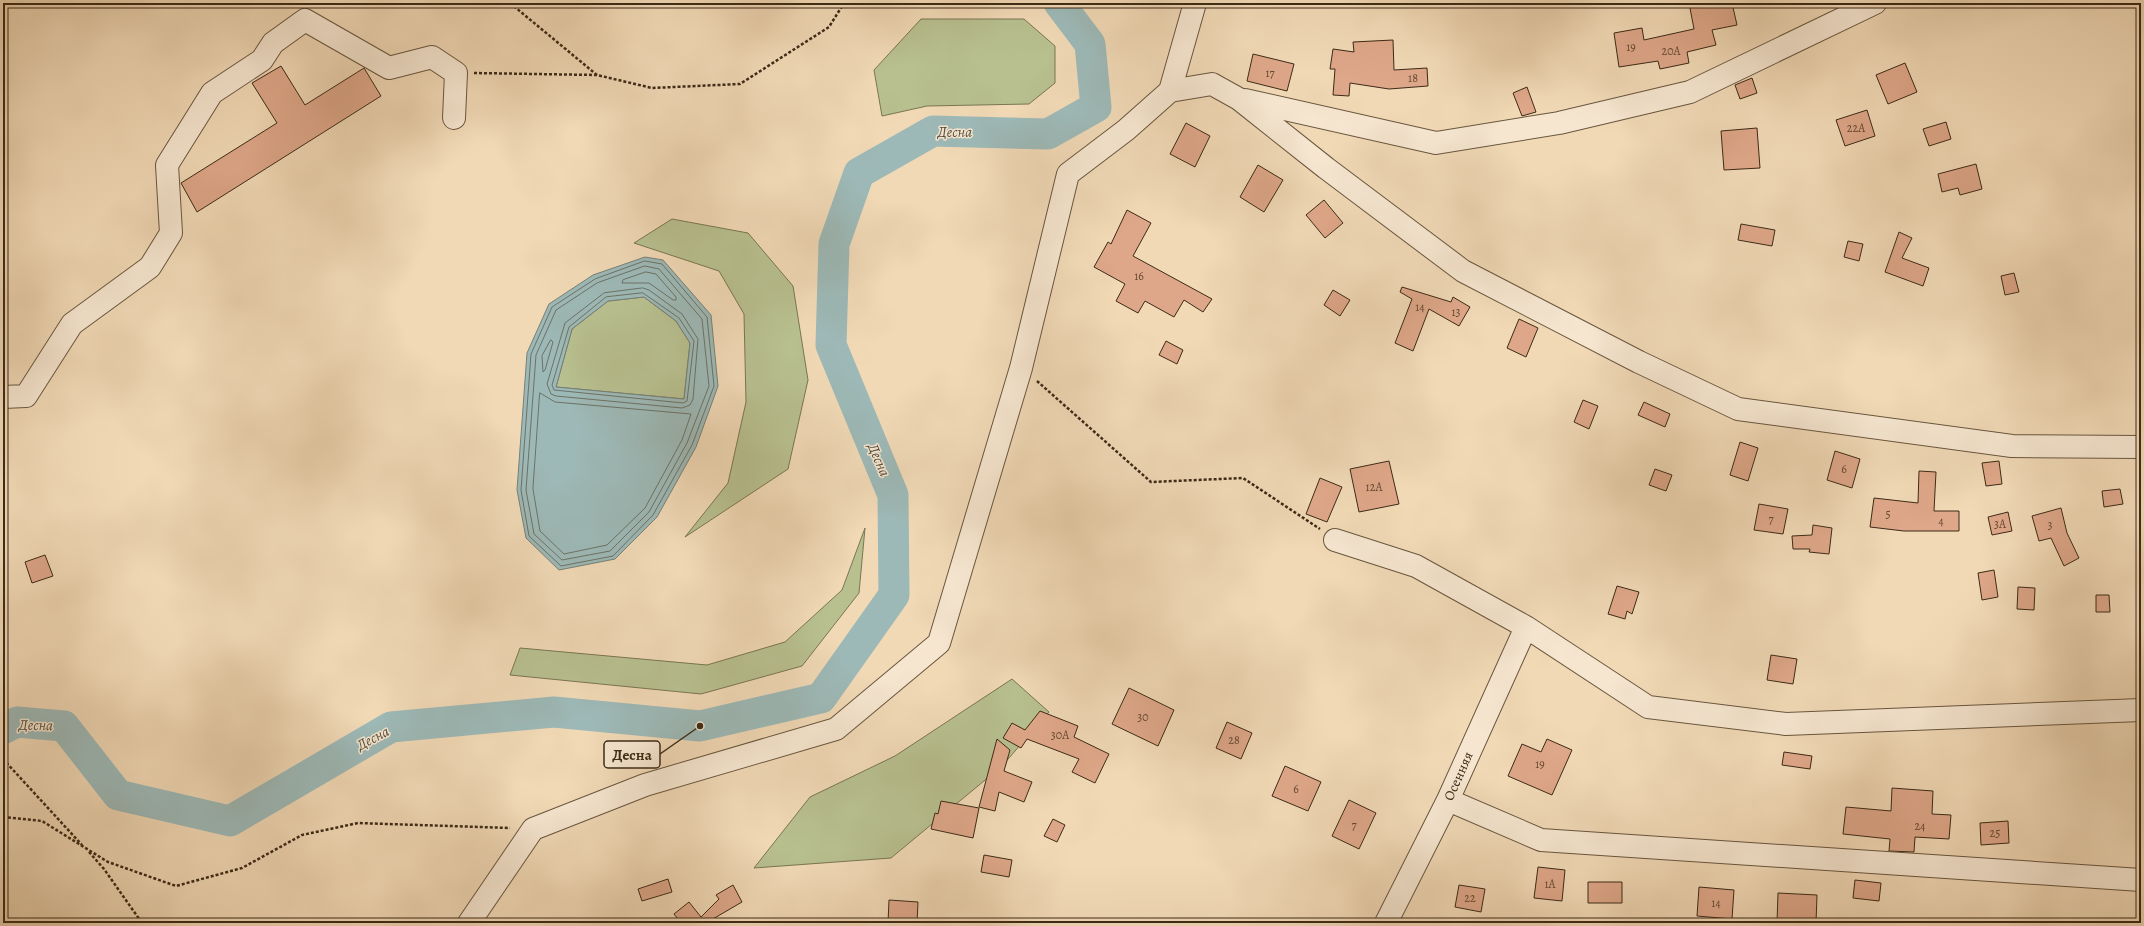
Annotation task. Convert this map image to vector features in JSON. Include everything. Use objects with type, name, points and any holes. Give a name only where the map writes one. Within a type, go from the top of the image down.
[{"type":"street","points":[[1170,91],[1195,3]]},
{"type":"street","points":[[1240,99],[1436,143],[1559,123],[1690,92],[1875,3]]},
{"type":"street","points":[[3,397],[26,396],[72,324],[150,267],[171,233],[167,165],[212,93],[262,60],[273,43],[305,20],[389,68],[432,57],[456,73],[454,118]]},
{"type":"street","points":[[469,923],[533,829],[646,784],[836,729],[939,643],[1021,368],[1068,174],[1126,130],[1170,91],[1212,84],[1240,99],[1326,168],[1463,271],[1639,362],[1738,409],[2012,446],[2141,447]]},
{"type":"street","points":[[1335,540],[1416,566],[1526,627],[1648,707],[1786,724],[2141,710]]},
{"type":"street","name":"Осенняя","points":[[1386,923],[1448,800],[1526,627]]},
{"type":"street","points":[[1448,800],[1541,840],[2141,880]]},
{"type":"path","points":[[510,3],[597,75]]},
{"type":"path","points":[[456,73],[597,75],[652,88],[740,84],[829,27],[844,3]]},
{"type":"path","points":[[1021,368],[1151,482],[1243,478],[1335,540]]},
{"type":"path","points":[[4,760],[104,869],[142,923]]},
{"type":"path","points":[[3,818],[42,821],[108,862],[176,886],[242,868],[302,835],[358,824],[533,829]]},
{"type":"green space","points":[[921,19],[1024,19],[1055,46],[1055,83],[1029,104],[927,106],[882,116],[874,70]]},
{"type":"green space","points":[[672,219],[748,233],[793,286],[808,380],[788,469],[685,537],[728,483],[746,402],[744,314],[719,271],[634,243]]},
{"type":"green space","points":[[644,297],[676,321],[690,343],[684,399],[556,387],[572,329],[608,301]]},
{"type":"green space","points":[[865,528],[859,593],[802,666],[701,694],[510,675],[520,648],[707,665],[785,642],[842,590]]},
{"type":"green space","points":[[1012,679],[1049,712],[1002,766],[891,858],[754,868],[810,797],[895,756]]},
{"type":"water","points":[[645,257],[663,260],[711,315],[718,386],[696,447],[657,517],[615,559],[559,570],[526,538],[517,490],[527,353],[549,304],[593,275]],"holes":[[[644,297],[676,321],[690,343],[684,399],[556,387],[572,329],[608,301]]]},
{"type":"building","points":[[1689,3],[1715,3],[1716,6],[1732,3],[1737,25],[1712,30],[1716,45],[1687,52],[1689,63],[1660,69],[1658,61],[1619,67],[1614,33],[1642,28],[1644,40],[1694,29]]},
{"type":"building","points":[[1393,40],[1394,70],[1427,68],[1428,86],[1389,89],[1350,83],[1349,96],[1333,95],[1335,69],[1330,69],[1333,49],[1354,52],[1353,42]]},
{"type":"building","points":[[1253,54],[1294,64],[1287,91],[1247,81]]},
{"type":"building","points":[[1905,63],[1917,92],[1888,104],[1876,75]]},
{"type":"building","points":[[281,66],[305,105],[364,68],[381,96],[197,212],[181,183],[277,123],[252,83]]},
{"type":"building","points":[[1752,78],[1757,93],[1740,99],[1735,85]]},
{"type":"building","points":[[1527,87],[1536,112],[1522,116],[1513,93]]},
{"type":"building","points":[[1867,110],[1875,136],[1845,146],[1836,120]]},
{"type":"building","points":[[1946,122],[1951,139],[1929,146],[1923,129]]},
{"type":"building","points":[[1186,123],[1210,136],[1195,167],[1170,154]]},
{"type":"building","points":[[1757,128],[1760,168],[1724,170],[1721,131]]},
{"type":"building","points":[[1976,164],[1982,189],[1960,195],[1958,188],[1942,192],[1938,174]]},
{"type":"building","points":[[1258,165],[1283,180],[1264,212],[1240,197]]},
{"type":"building","points":[[1324,200],[1343,223],[1325,238],[1306,215]]},
{"type":"building","points":[[1127,210],[1151,223],[1133,256],[1212,299],[1203,312],[1184,300],[1174,317],[1145,301],[1138,313],[1116,301],[1125,284],[1094,267],[1108,242],[1111,244]]},
{"type":"building","points":[[1741,224],[1775,230],[1772,246],[1738,240]]},
{"type":"building","points":[[1899,232],[1912,238],[1902,258],[1929,268],[1923,286],[1885,272]]},
{"type":"building","points":[[1848,241],[1863,244],[1859,261],[1844,257]]},
{"type":"building","points":[[2014,273],[2019,292],[2005,295],[2001,276]]},
{"type":"building","points":[[1402,287],[1451,302],[1453,297],[1470,307],[1459,326],[1429,309],[1413,351],[1395,343],[1412,299],[1400,292]]},
{"type":"building","points":[[1333,290],[1350,300],[1340,316],[1324,305]]},
{"type":"building","points":[[1519,319],[1538,328],[1526,357],[1507,348]]},
{"type":"building","points":[[1166,341],[1183,350],[1177,364],[1159,355]]},
{"type":"building","points":[[1583,400],[1598,406],[1589,429],[1574,422]]},
{"type":"building","points":[[1644,402],[1670,414],[1665,427],[1638,415]]},
{"type":"building","points":[[1740,442],[1758,448],[1748,481],[1730,475]]},
{"type":"building","points":[[1835,451],[1860,459],[1852,488],[1827,480]]},
{"type":"building","points":[[1389,461],[1399,504],[1359,512],[1350,469]]},
{"type":"building","points":[[1999,461],[2002,484],[1986,486],[1982,463]]},
{"type":"building","points":[[1655,469],[1672,475],[1666,491],[1649,485]]},
{"type":"building","points":[[1919,471],[1936,472],[1934,511],[1959,511],[1959,531],[1904,531],[1870,527],[1874,498],[1918,503]]},
{"type":"building","points":[[1320,478],[1342,487],[1327,522],[1306,514]]},
{"type":"building","points":[[2120,489],[2123,504],[2104,507],[2102,491]]},
{"type":"building","points":[[1759,504],[1788,509],[1783,534],[1754,530]]},
{"type":"building","points":[[2061,508],[2067,533],[2079,558],[2064,566],[2051,538],[2039,541],[2032,516]]},
{"type":"building","points":[[2008,512],[2012,531],[1992,535],[1988,517]]},
{"type":"building","points":[[1813,525],[1832,528],[1829,554],[1809,552],[1810,549],[1793,549],[1792,536],[1812,535]]},
{"type":"building","points":[[45,555],[53,576],[32,583],[25,562]]},
{"type":"building","points":[[1994,570],[1998,597],[1982,600],[1978,573]]},
{"type":"building","points":[[1617,586],[1639,592],[1632,614],[1627,611],[1625,619],[1608,614]]},
{"type":"building","points":[[2018,587],[2035,588],[2034,610],[2017,609]]},
{"type":"building","points":[[2096,595],[2109,595],[2110,612],[2096,612]]},
{"type":"building","points":[[1771,655],[1797,659],[1793,684],[1767,680]]},
{"type":"building","points":[[1129,688],[1174,710],[1158,746],[1112,724]]},
{"type":"building","points":[[1040,711],[1078,726],[1074,737],[1109,754],[1095,783],[1072,772],[1079,759],[1027,739],[1021,748],[1003,738],[1012,723],[1025,730]]},
{"type":"building","points":[[1227,722],[1252,733],[1241,759],[1216,748]]},
{"type":"building","points":[[997,739],[1010,750],[1004,771],[1032,782],[1024,802],[999,792],[995,811],[979,807]]},
{"type":"building","points":[[1547,739],[1572,750],[1552,795],[1508,776],[1522,744],[1541,752]]},
{"type":"building","points":[[1784,752],[1812,756],[1810,769],[1782,765]]},
{"type":"building","points":[[1285,766],[1321,782],[1308,811],[1272,796]]},
{"type":"building","points":[[1892,788],[1933,791],[1932,814],[1951,815],[1949,839],[1915,837],[1914,852],[1889,851],[1890,839],[1843,834],[1846,807],[1891,811]]},
{"type":"building","points":[[1349,800],[1376,813],[1359,849],[1332,836]]},
{"type":"building","points":[[941,801],[979,808],[973,838],[931,829],[935,813],[938,814]]},
{"type":"building","points":[[1053,819],[1065,825],[1057,842],[1044,836]]},
{"type":"building","points":[[2008,821],[2009,843],[1981,845],[1980,823]]},
{"type":"building","points":[[984,855],[1012,860],[1009,877],[981,872]]},
{"type":"building","points":[[1538,867],[1565,870],[1562,901],[1534,898]]},
{"type":"building","points":[[668,879],[672,892],[642,901],[638,889]]},
{"type":"building","points":[[1855,880],[1881,883],[1879,901],[1853,898]]},
{"type":"building","points":[[1588,882],[1622,882],[1622,903],[1588,903]]},
{"type":"building","points":[[733,885],[742,902],[706,923],[681,923],[674,914],[689,902],[701,917],[719,899],[716,895]]},
{"type":"building","points":[[1459,885],[1485,889],[1481,912],[1455,907]]},
{"type":"building","points":[[1699,887],[1734,890],[1732,919],[1697,916]]},
{"type":"building","points":[[1778,893],[1817,895],[1816,923],[1777,923]]},
{"type":"building","points":[[889,900],[918,902],[917,923],[888,923]]},
{"type":"waterway","name":"Десна","points":[[3,729],[17,722],[64,726],[118,795],[230,821],[391,727],[554,712],[700,726],[821,698],[894,595],[893,495],[831,345],[834,244],[859,173],[933,131],[1048,134],[1096,107],[1090,44],[1059,3]]},
{"type":"place","name":"Десна","points":[[700,726]]}]
